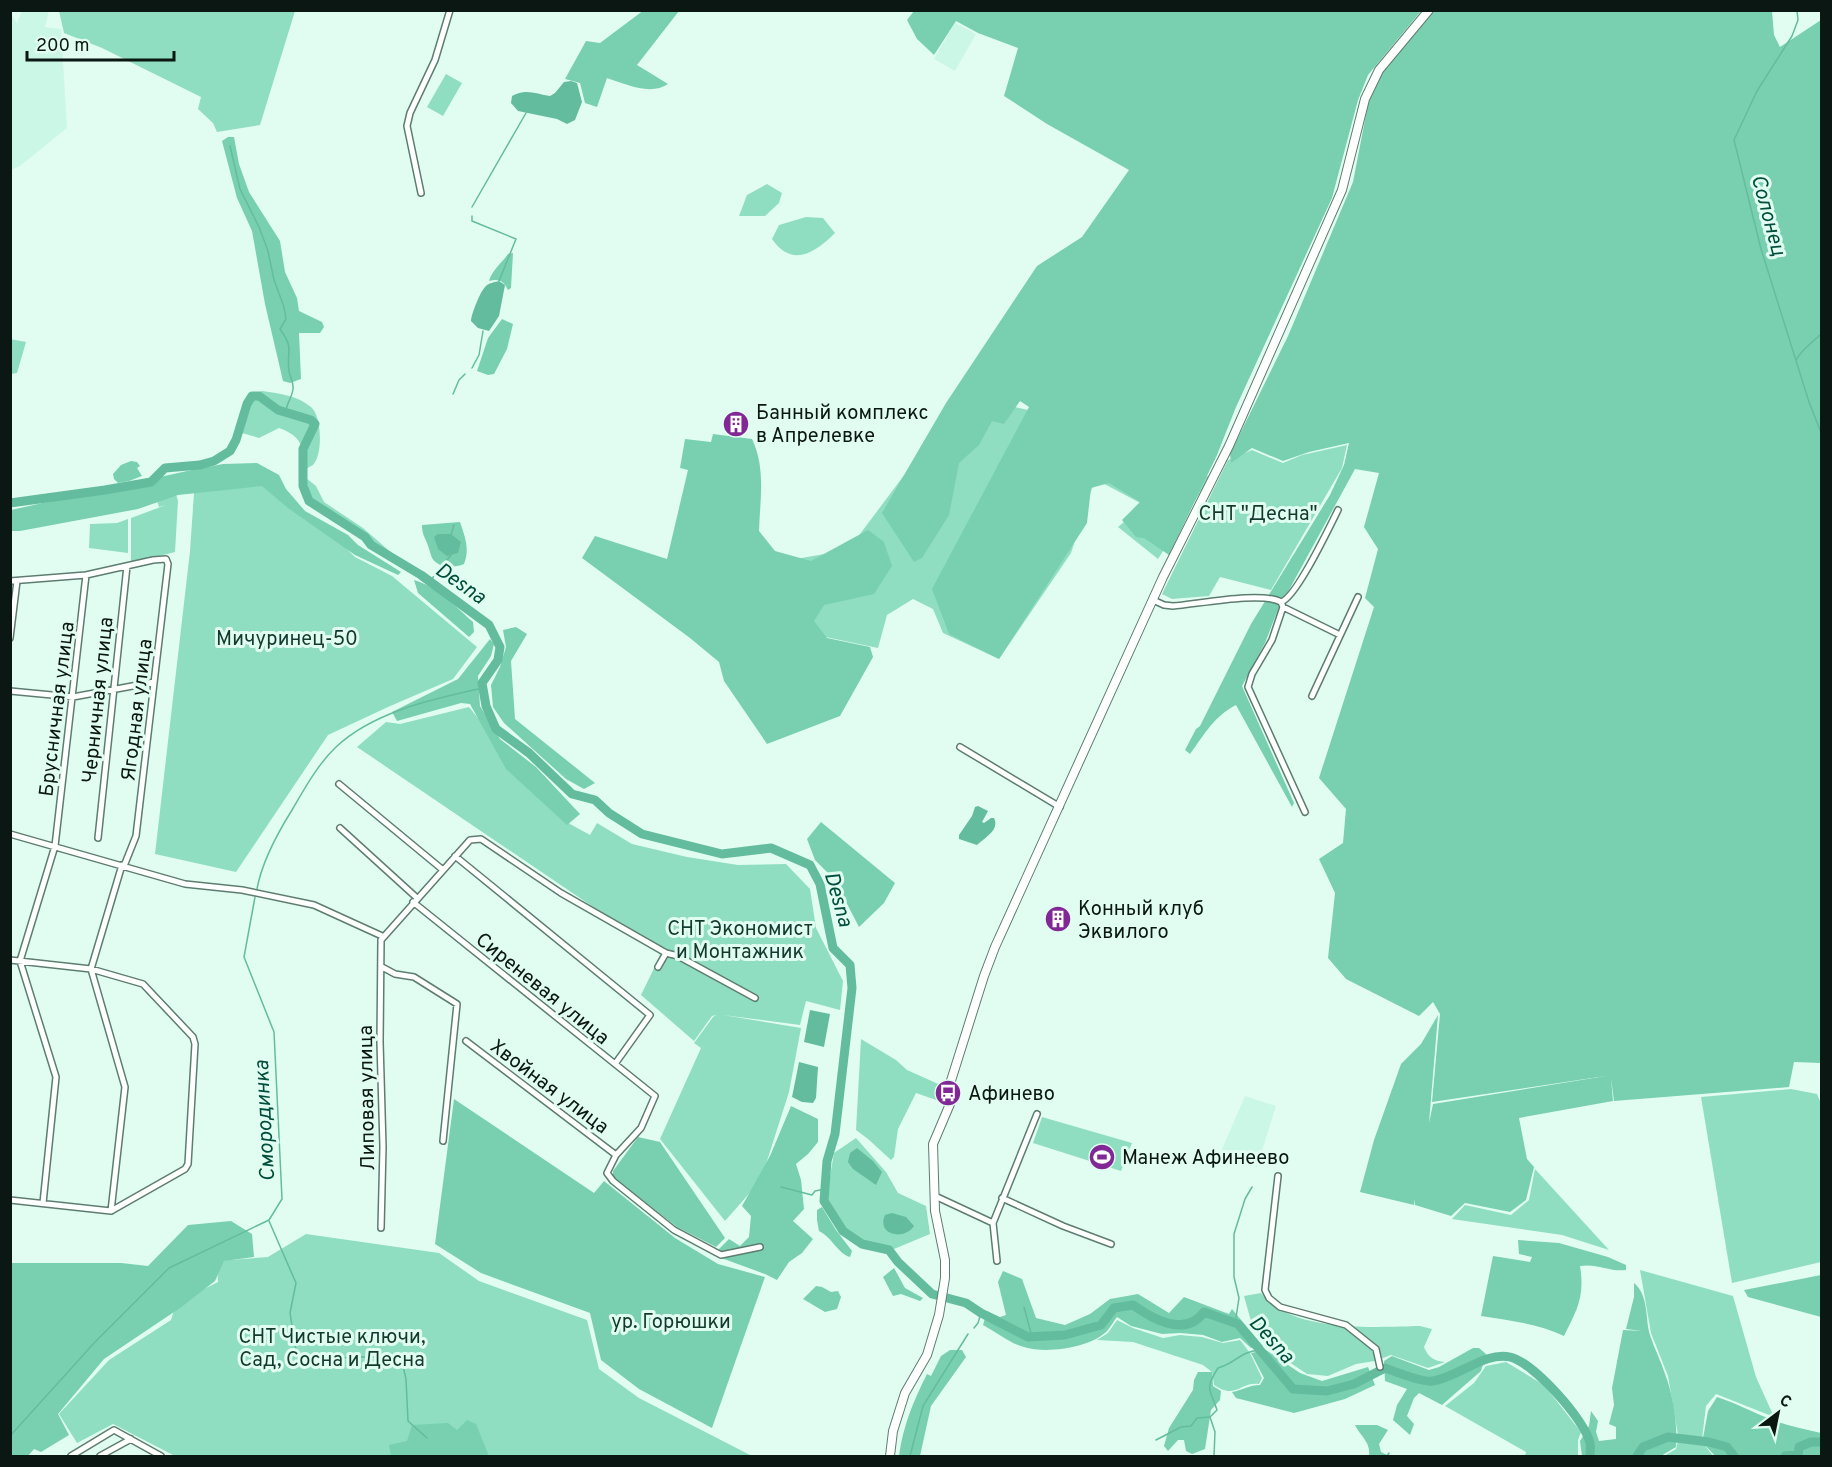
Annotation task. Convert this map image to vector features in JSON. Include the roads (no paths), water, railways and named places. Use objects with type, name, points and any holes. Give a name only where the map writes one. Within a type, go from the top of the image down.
[{"type":"street","points":[[421,193],[407,126],[410,113],[435,60],[450,10]]},
{"type":"street","points":[[890,1456],[893,1431],[905,1393],[927,1355],[940,1311],[945,1260],[935,1211],[933,1144],[950,1104],[949,1087],[984,976],[995,947],[1153,600],[1229,446],[1342,190],[1365,99],[1379,70],[1429,10]]},
{"type":"street","points":[[1305,812],[1248,687],[1252,674],[1272,640],[1282,605],[1307,568],[1338,510]]},
{"type":"street","name":"Ягодная улица","points":[[91,969],[123,865],[136,836],[168,564],[163,558],[127,566]]},
{"type":"street","points":[[10,638],[14,581],[86,575],[127,566]]},
{"type":"street","name":"Черничная улица","points":[[98,838],[127,566]]},
{"type":"street","name":"Брусничная улица","points":[[20,961],[55,846],[86,575]]},
{"type":"street","points":[[1153,600],[1173,606],[1260,597],[1277,600],[1282,605],[1340,635]]},
{"type":"street","points":[[1312,696],[1358,597]]},
{"type":"street","points":[[10,691],[73,697],[154,682]]},
{"type":"street","points":[[960,747],[1060,807]]},
{"type":"street","points":[[339,784],[443,870]]},
{"type":"street","name":"Сиреневая улица","points":[[340,828],[415,900],[655,1096],[641,1128],[616,1155]]},
{"type":"street","points":[[10,834],[185,884],[242,890],[314,905],[382,936],[470,840],[481,839],[561,893],[666,953],[678,956],[754,998]]},
{"type":"street","points":[[455,856],[650,1015],[615,1064]]},
{"type":"street","name":"Липовая улица","points":[[381,1228],[382,936]]},
{"type":"street","points":[[658,967],[666,953]]},
{"type":"street","points":[[10,960],[91,969],[143,984],[195,1041],[188,1166],[185,1169],[111,1211],[10,1200]]},
{"type":"street","points":[[20,961],[56,1077],[43,1203]]},
{"type":"street","points":[[382,967],[395,974],[414,977],[457,1004],[443,1141]]},
{"type":"street","points":[[91,969],[125,1087],[111,1211]]},
{"type":"street","name":"Хвойная улица","points":[[466,1041],[616,1155]]},
{"type":"street","points":[[997,1261],[993,1223],[1037,1114]]},
{"type":"street","points":[[616,1155],[608,1173],[613,1181],[674,1230],[721,1255],[760,1247]]},
{"type":"street","points":[[1278,1176],[1265,1290],[1269,1298],[1280,1307],[1346,1325],[1376,1349],[1380,1367]]},
{"type":"street","points":[[935,1196],[993,1223]]},
{"type":"street","points":[[1002,1198],[1063,1226],[1111,1244]]},
{"type":"street","points":[[71,1456],[114,1430],[161,1456]]},
{"type":"street","points":[[100,1456],[131,1439]]},
{"type":"waterway","name":"Солонец","points":[[1797,10],[1798,20],[1792,36],[1757,91],[1734,140],[1761,249],[1809,402],[1822,435]]},
{"type":"waterway","points":[[472,207],[526,113]]},
{"type":"waterway","points":[[230,146],[240,189],[268,251],[274,280],[284,307],[286,319],[280,329],[289,346],[288,364],[293,387],[286,412]]},
{"type":"waterway","points":[[472,216],[472,221],[516,239],[499,281]]},
{"type":"waterway","points":[[472,368],[479,355],[483,331]]},
{"type":"waterway","points":[[1796,360],[1822,333]]},
{"type":"waterway","points":[[453,394],[459,380],[465,374]]},
{"type":"waterway","name":"Desna","points":[[10,503],[151,482],[165,468],[200,465],[214,461],[230,451],[252,396],[259,396],[278,410],[311,420],[315,424],[303,449],[303,486],[309,501],[365,537],[371,545],[421,575],[489,625],[500,647],[498,660],[482,683],[486,706],[496,729],[529,753],[572,794],[595,800],[609,813],[642,834],[722,854],[771,848],[810,865],[820,884],[833,948],[850,965],[852,988],[835,1134],[827,1161],[824,1201],[843,1231],[862,1244],[889,1250],[898,1262],[932,1294],[966,1303],[1028,1337],[1065,1335],[1101,1325],[1114,1308],[1133,1305],[1150,1316],[1179,1325],[1188,1324],[1204,1312],[1238,1324],[1293,1389],[1327,1391],[1354,1384],[1385,1368],[1416,1379],[1433,1381],[1443,1379],[1491,1358],[1510,1357],[1520,1361],[1545,1381],[1569,1407],[1586,1433],[1590,1445],[1590,1456]]},
{"type":"waterway","points":[[451,535],[454,525]]},
{"type":"waterway","points":[[430,581],[451,555]]},
{"type":"waterway","name":"Смородинка","points":[[257,889],[266,858],[281,829],[312,777],[336,747],[368,724],[386,715],[425,702],[483,688]]},
{"type":"waterway","name":"Смородинка","points":[[10,1436],[95,1342],[169,1268],[269,1220],[282,1199],[274,1032],[244,957],[255,897]]},
{"type":"waterway","points":[[781,1187],[812,1195],[815,1191],[825,1189]]},
{"type":"waterway","points":[[1235,1324],[1239,1298],[1234,1277],[1234,1234],[1245,1199],[1252,1187]]},
{"type":"waterway","points":[[269,1221],[296,1283],[290,1313],[296,1351],[318,1358],[376,1357],[402,1362],[406,1379],[408,1421],[427,1438]]},
{"type":"waterway","points":[[1024,1307],[1032,1337]]},
{"type":"waterway","points":[[974,1328],[981,1313]]},
{"type":"waterway","points":[[910,1456],[923,1406],[968,1334]]},
{"type":"waterway","points":[[1156,1440],[1181,1427],[1191,1426],[1197,1418],[1210,1417],[1217,1410],[1210,1385],[1218,1368],[1242,1355],[1260,1350]]},
{"type":"waterway","points":[[1210,1417],[1215,1432],[1214,1456]]},
{"type":"waterway","name":"Desna","points":[[1637,1456],[1643,1447],[1668,1437],[1709,1442],[1727,1447],[1734,1456]]},
{"type":"waterway","name":"Desna","points":[[1798,1456],[1799,1447],[1811,1442],[1822,1442]]},
{"type":"waterway","points":[[1785,1456],[1798,1455]]},
{"type":"place","name":"Банный комплекс в Апрелевке","points":[[736,424]]},
{"type":"place","name":"Конный клуб Эквилого","points":[[1058,919]]},
{"type":"place","name":"Афинево","points":[[948,1093]]},
{"type":"place","name":"Манеж Афинеево","points":[[1102,1157]]},
{"type":"park label","name":"СНТ \"Десна\"","points":[[1258,513]]},
{"type":"park label","name":"Мичуринец-50","points":[[287,638]]},
{"type":"park label","name":"СНТ Экономист и Монтажник","points":[[740,940]]},
{"type":"park label","name":"ур. Горюшки","points":[[671,1321]]},
{"type":"park label","name":"СНТ Чистые ключи, Сад, Сосна и Десна","points":[[332,1348]]}]
